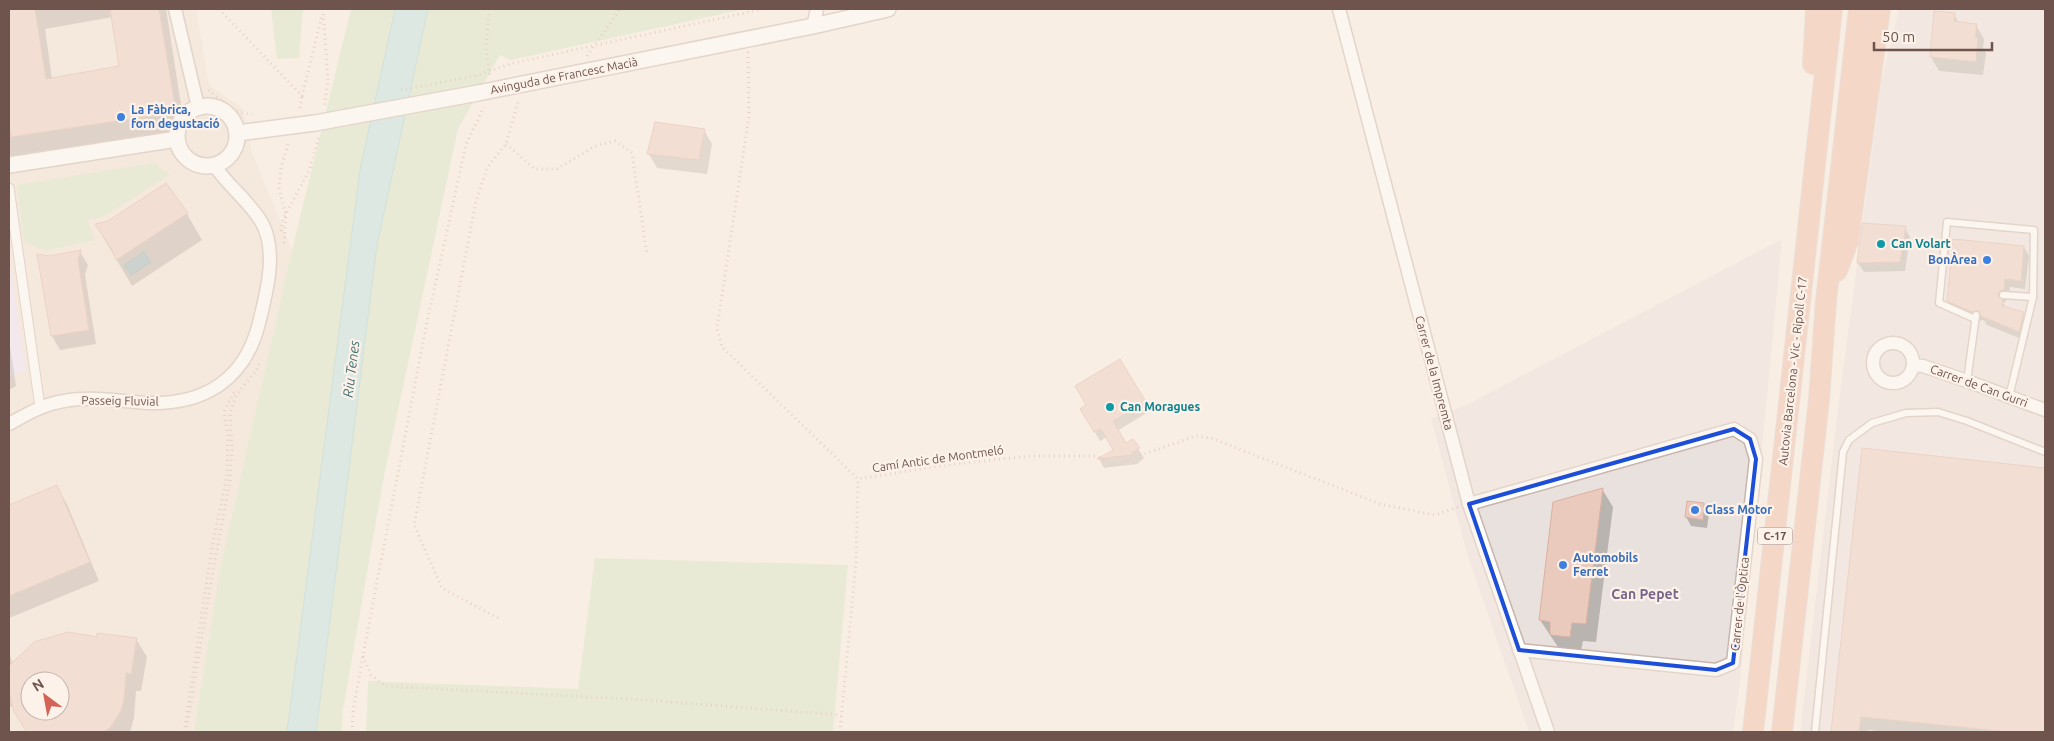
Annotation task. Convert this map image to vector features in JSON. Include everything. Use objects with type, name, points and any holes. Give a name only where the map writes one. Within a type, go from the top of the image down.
[{"type":"highway","points":[[1802,295],[1805,165],[1816,9]]},
{"type":"highway","name":"Autovia Barcelona - Vic - Ripoll C-17","points":[[1753,732],[1832,9]]},
{"type":"highway","name":"Autovia Barcelona - Vic - Ripoll C-17","points":[[1782,732],[1819,400],[1826,301],[1859,9]]},
{"type":"highway","points":[[1826,301],[1848,241],[1880,9]]},
{"type":"street","points":[[175,9],[198,107]]},
{"type":"street","points":[[814,26],[817,9]]},
{"type":"street","name":"Avinguda de Francesc Macià","points":[[238,133],[315,123],[576,74],[814,26],[888,9]]},
{"type":"street","name":"Carrer de la Impremta","points":[[1339,9],[1468,504],[1548,732]]},
{"type":"street","points":[[216,106],[224,110],[231,116],[238,133],[237,142],[229,157],[214,166],[198,165],[190,161],[184,155],[177,139],[178,128],[182,119],[198,107],[216,106]]},
{"type":"street","points":[[9,165],[177,139]]},
{"type":"street","name":"Passeig Fluvial","points":[[9,424],[40,407],[63,401],[82,399],[150,403],[188,400],[222,385],[233,375],[246,357],[256,338],[269,266],[269,242],[262,224],[214,166]]},
{"type":"street","points":[[9,188],[40,407]]},
{"type":"street","name":"Carrer de Can Gurri","points":[[1913,365],[1924,366],[1967,380],[2045,410]]},
{"type":"street","name":"Carrer de l'Òptica","points":[[1468,504],[1734,429],[1750,439],[1756,459],[1733,663],[1716,670],[1519,650]]},
{"type":"lane","points":[[1967,380],[1976,317],[1938,303],[1947,222],[2034,230],[2034,297],[2009,396]]},
{"type":"lane","points":[[2003,295],[2034,297]]},
{"type":"lane","points":[[1815,732],[1844,452],[1849,440],[1872,424],[1888,418],[1906,413],[1938,412],[1968,421],[2045,452]]},
{"type":"path","points":[[219,9],[302,96]]},
{"type":"path","points":[[352,732],[353,712],[363,655],[424,337],[466,144],[490,73],[486,50],[489,9]]},
{"type":"path","points":[[576,74],[620,9]]},
{"type":"path","points":[[475,76],[490,73],[514,63],[763,9]]},
{"type":"path","points":[[300,108],[322,11]]},
{"type":"path","name":"Camí Antic de Montmeló","points":[[748,39],[749,116],[717,328],[722,347],[858,479],[946,465],[1030,456],[1096,456],[1114,465],[1196,436],[1211,438],[1380,504],[1435,515],[1468,504]]},
{"type":"path","points":[[203,84],[224,104],[246,115],[254,114]]},
{"type":"path","points":[[498,618],[442,588],[414,525],[476,201],[488,166],[506,144],[523,84]]},
{"type":"path","points":[[292,110],[306,108]]},
{"type":"path","points":[[278,248],[283,219],[286,215],[279,190],[281,168],[289,140]]},
{"type":"path","points":[[506,144],[534,169],[557,169],[597,145],[615,142],[632,153],[647,254]]},
{"type":"path","points":[[185,732],[230,481],[232,450],[230,414],[236,394],[256,371],[261,354]]},
{"type":"path","points":[[840,732],[856,562],[858,479]]},
{"type":"path","points":[[363,655],[371,675],[385,686],[644,700],[841,715]]},
{"type":"highlighted area","points":[[1734,429],[1750,439],[1756,459],[1733,663],[1716,670],[1519,650],[1469,504]]},
{"type":"shaded area","points":[[9,9],[196,9],[209,85],[243,109],[251,150],[292,250],[220,569],[194,732],[9,732]]},
{"type":"shaded area","points":[[1899,9],[2045,9],[2045,732],[1800,732],[1838,408],[1882,77]]},
{"type":"shaded area","points":[[1782,239],[1740,683],[1733,732],[1529,732],[1468,557],[1431,419],[1468,404]]},
{"type":"shaded area","points":[[9,256],[26,370],[9,378]]},
{"type":"green space","points":[[271,9],[303,9],[299,58],[277,59]]},
{"type":"green space","points":[[351,9],[395,9],[360,170],[287,732],[194,732],[220,569],[292,250]]},
{"type":"green space","points":[[428,9],[745,9],[511,60],[500,55],[458,129],[384,476],[343,710],[342,732],[316,732],[377,245]]},
{"type":"green space","points":[[154,163],[170,175],[101,218],[87,219],[95,240],[44,251],[24,241],[17,185]]},
{"type":"green space","points":[[595,558],[848,565],[833,732],[366,732],[368,681],[578,689]]},
{"type":"water","name":"Riu Tenes","points":[[395,9],[428,9],[377,245],[316,732],[287,732],[360,170]]},
{"type":"water","points":[[144,252],[151,262],[131,275],[124,265]]},
{"type":"building","points":[[9,9],[35,9],[46,79],[119,66],[110,9],[159,9],[176,112],[11,137],[9,123]]},
{"type":"building","points":[[1934,11],[1955,13],[1954,21],[1977,24],[1975,38],[1978,38],[1976,62],[1930,57]]},
{"type":"building","points":[[655,122],[705,129],[699,160],[647,154]]},
{"type":"building","points":[[166,183],[188,213],[116,260],[112,250],[95,224],[108,221]]},
{"type":"building","name":"Can Volart","points":[[1862,223],[1906,226],[1900,262],[1857,263]]},
{"type":"building","points":[[1953,239],[2024,246],[2021,281],[2005,279],[2004,290],[2000,291],[1998,295],[2003,300],[2002,306],[2024,312],[2019,332],[1981,316],[1979,311],[1972,312],[1947,301]]},
{"type":"building","points":[[81,250],[78,260],[89,330],[51,336],[37,254],[49,256]]},
{"type":"building","name":"Can Moragues","points":[[1120,359],[1146,402],[1113,421],[1126,443],[1133,439],[1140,448],[1132,453],[1133,455],[1097,459],[1113,450],[1101,429],[1094,432],[1080,409],[1086,405],[1075,386]]},
{"type":"building","points":[[1862,448],[2045,468],[2045,732],[2008,732],[1861,717],[1859,732],[1831,732]]},
{"type":"building","points":[[57,485],[90,562],[9,596],[9,505]]},
{"type":"building","points":[[1603,488],[1586,624],[1572,623],[1570,637],[1550,635],[1550,622],[1539,620],[1553,502]]},
{"type":"building","name":"Class Motor","points":[[1687,501],[1704,503],[1703,520],[1685,517]]},
{"type":"building","points":[[68,632],[97,637],[97,633],[137,638],[131,674],[126,673],[121,711],[110,728],[104,732],[27,732],[14,712],[9,691],[9,666],[34,642]]},
{"type":"place","name":"La Fàbrica, forn degustació","points":[[121,117]]},
{"type":"place","name":"Can Volart","points":[[1881,244]]},
{"type":"place","name":"BonÀrea","points":[[1987,260]]},
{"type":"place","name":"Can Moragues","points":[[1110,407]]},
{"type":"place","name":"Class Motor","points":[[1695,510]]},
{"type":"place","name":"Automobils Ferret","points":[[1563,565]]},
{"type":"district","name":"Can Pepet","points":[[1645,594]]}]
